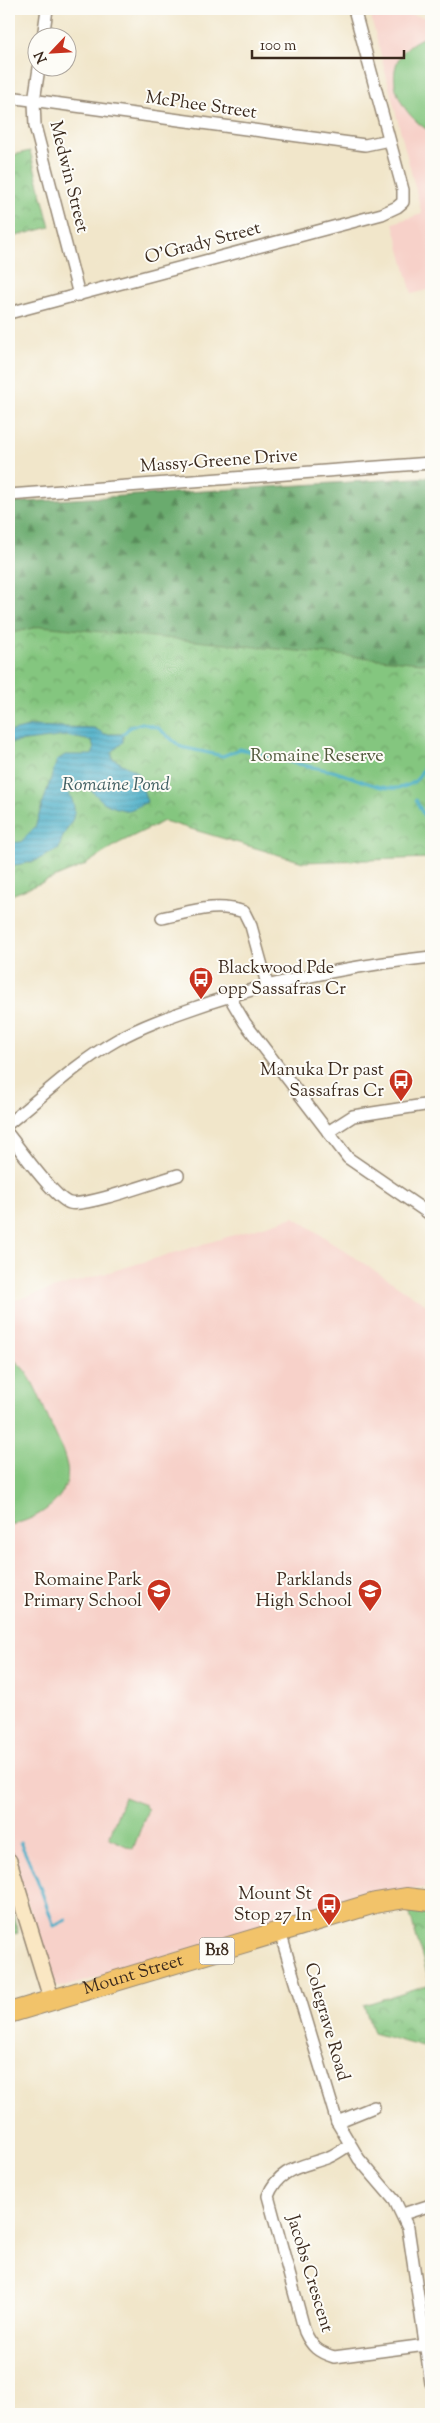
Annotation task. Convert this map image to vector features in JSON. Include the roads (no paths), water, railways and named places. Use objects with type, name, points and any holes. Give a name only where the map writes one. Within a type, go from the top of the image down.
[{"type":"highway","name":"Mount Street","points":[[9,2014],[375,1903],[406,1898],[431,1901]]},
{"type":"street","points":[[44,28],[47,9]]},
{"type":"street","points":[[354,9],[389,140]]},
{"type":"street","name":"Medwin Street","points":[[37,78],[34,101],[35,126],[79,294]]},
{"type":"street","name":"McPhee Street","points":[[9,97],[364,145],[389,140]]},
{"type":"street","name":"O'Grady Street","points":[[9,313],[382,214],[403,202],[403,190],[389,140]]},
{"type":"street","name":"Massy-Greene Drive","points":[[9,495],[431,463]]},
{"type":"street","points":[[162,918],[208,908],[229,907],[244,912],[251,926],[267,984]]},
{"type":"street","points":[[9,1123],[86,1061],[116,1041],[158,1021],[267,984],[372,964],[431,957]]},
{"type":"street","points":[[229,996],[245,1023],[348,1158],[431,1215]]},
{"type":"street","points":[[328,1132],[353,1116],[431,1104]]},
{"type":"street","points":[[9,1135],[58,1195],[70,1203],[89,1201],[178,1175]]},
{"type":"street","points":[[9,1861],[52,2001]]},
{"type":"street","name":"Colegrave Road","points":[[280,1932],[337,2122],[349,2145],[403,2214],[408,2228],[431,2383]]},
{"type":"street","points":[[337,2122],[374,2107]]},
{"type":"street","name":"Jacobs Crescent","points":[[349,2145],[331,2156],[281,2175],[273,2184],[268,2196],[305,2332],[311,2344],[321,2353],[334,2357],[426,2345]]},
{"type":"street","points":[[403,2214],[431,2204]]},
{"type":"water","name":"Romaine Pond","points":[[32,726],[94,728],[105,734],[123,734],[123,742],[112,752],[112,758],[138,773],[147,802],[128,811],[107,804],[83,785],[73,786],[68,791],[74,815],[59,849],[33,862],[9,866],[9,843],[21,842],[35,827],[57,760],[65,755],[92,755],[94,750],[92,741],[66,736],[9,743],[9,732]]},
{"type":"waterway","points":[[123,734],[130,727],[142,723],[158,728],[181,747],[223,756],[240,749],[272,757]]},
{"type":"waterway","points":[[275,758],[340,773],[377,786],[395,788],[403,787],[415,781],[431,757]]},
{"type":"waterway","points":[[416,800],[424,816],[431,821]]},
{"type":"waterway","points":[[20,1842],[37,1879],[54,1926],[66,1920]]},
{"type":"place","name":"Blackwood Pde opp Sassafras Cr","points":[[201,1000]]},
{"type":"place","name":"Manuka Dr past Sassafras Cr","points":[[401,1102]]},
{"type":"place","name":"Romaine Park Primary School","points":[[159,1612]]},
{"type":"place","name":"Parklands High School","points":[[370,1612]]},
{"type":"place","name":"Mount St Stop 27 In","points":[[329,1926]]},
{"type":"park label","name":"Romaine Reserve","points":[[317,757]]}]
